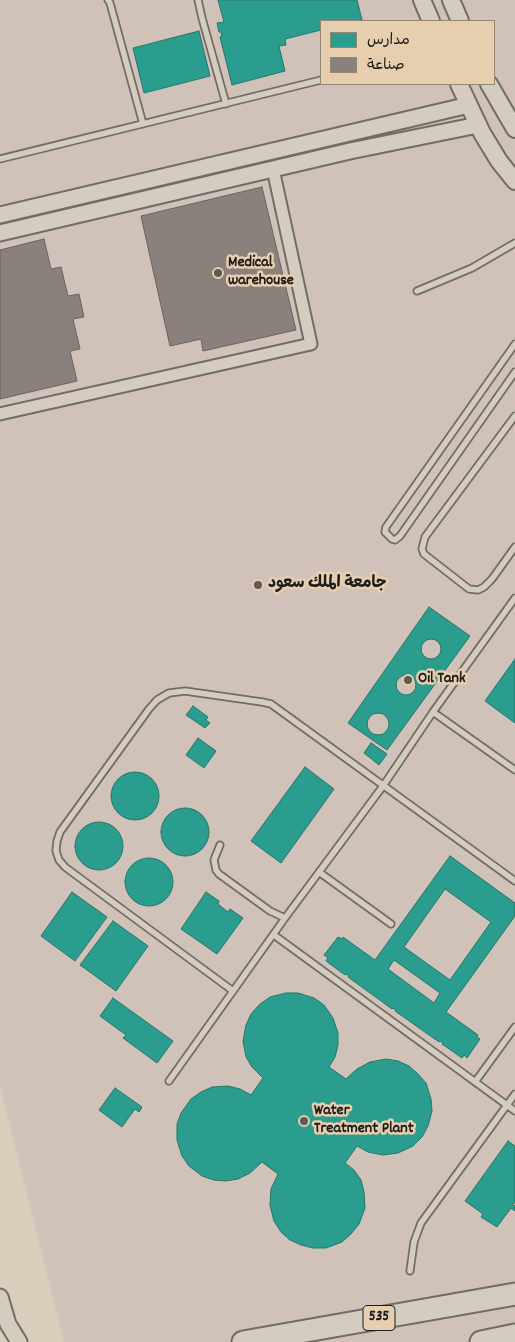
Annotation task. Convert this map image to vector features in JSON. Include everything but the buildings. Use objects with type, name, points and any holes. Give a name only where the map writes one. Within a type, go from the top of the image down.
[{"type":"highway","name":"535","points":[[243,1342],[515,1294]]},
{"type":"highway","points":[[481,1342],[515,1335]]},
{"type":"main road","points":[[422,0],[431,20]]},
{"type":"main road","points":[[451,0],[460,20]]},
{"type":"main road","points":[[459,85],[478,125],[499,161],[515,181]]},
{"type":"main road","points":[[490,85],[515,129]]},
{"type":"street","points":[[0,215],[469,105]]},
{"type":"street","points":[[0,233],[273,169],[478,125]]},
{"type":"street","points":[[346,135],[350,152]]},
{"type":"street","points":[[0,414],[311,344],[273,169]]},
{"type":"street","points":[[77,196],[81,213]]},
{"type":"street","points":[[0,1297],[8,1324],[19,1342]]},
{"type":"lane","points":[[108,0],[143,124]]},
{"type":"lane","points":[[198,0],[226,104]]},
{"type":"lane","points":[[0,159],[320,80]]},
{"type":"lane","points":[[417,291],[472,268],[515,243]]},
{"type":"lane","points":[[515,344],[386,527],[385,532],[392,539],[395,540],[400,536],[515,372]]},
{"type":"lane","points":[[509,352],[515,357]]},
{"type":"lane","points":[[515,416],[425,537],[422,549],[424,554],[469,589],[478,590],[492,579],[515,547]]},
{"type":"lane","points":[[169,1081],[274,935],[284,918],[383,786],[433,712],[515,598]]},
{"type":"lane","points":[[233,991],[65,867],[57,856],[56,847],[60,832],[148,709],[157,700],[169,693],[180,691],[266,703],[275,707],[515,881]]},
{"type":"lane","points":[[433,712],[515,770]]},
{"type":"lane","points":[[220,845],[214,860],[214,865],[219,874],[270,911],[284,918]]},
{"type":"lane","points":[[319,872],[391,924]]},
{"type":"lane","points":[[274,935],[515,1111]]},
{"type":"lane","points":[[475,1082],[515,1027]]},
{"type":"lane","points":[[410,1271],[414,1242],[421,1223],[515,1094]]},
{"type":"shaded area","name":"جامعة الملك سعود","points":[[0,0],[515,0],[515,1342],[64,1342],[0,1086]]},
{"type":"place","name":"Medical warehouse","points":[[218,273]]},
{"type":"place","name":"جامعة الملك سعود","points":[[258,585]]},
{"type":"place","name":"Oil Tank","points":[[408,680]]},
{"type":"place","name":"Water Treatment Plant","points":[[304,1121]]}]
